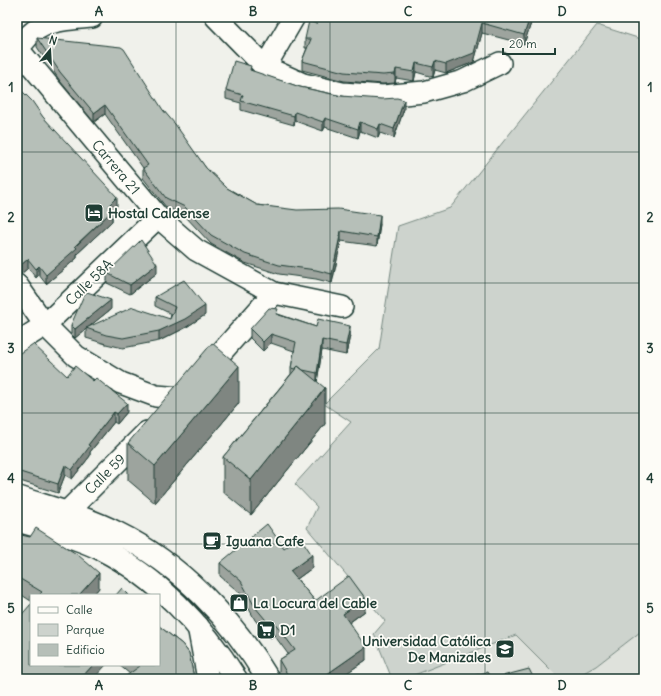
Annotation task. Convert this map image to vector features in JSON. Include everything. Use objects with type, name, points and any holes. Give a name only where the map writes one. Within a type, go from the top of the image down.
[{"type":"main road","points":[[17,497],[117,532],[154,554],[184,578],[236,633],[268,679]]},
{"type":"main road","points":[[17,520],[101,549],[138,572],[160,589],[198,626],[236,679]]},
{"type":"street","points":[[17,50],[36,28],[56,21],[92,17]]},
{"type":"street","points":[[216,17],[265,67],[302,84],[336,92],[383,96],[424,92],[463,81],[500,63]]},
{"type":"street","points":[[265,67],[294,17]]},
{"type":"street","name":"Carrera 21","points":[[17,50],[158,217],[196,250],[274,293],[342,307]]},
{"type":"street","name":"Calle 58A","points":[[17,343],[45,325],[158,217]]},
{"type":"street","points":[[17,285],[45,325],[76,356],[121,383],[156,396],[181,398]]},
{"type":"street","name":"Calle 59","points":[[66,513],[181,398],[274,293]]},
{"type":"street","points":[[198,626],[208,679]]},
{"type":"shaded area","points":[[644,629],[644,679],[573,679],[596,666]]},
{"type":"shaded area","name":"Universidad Católica De Manizales","points":[[517,635],[560,679],[404,679]]},
{"type":"green space","points":[[597,25],[644,40],[644,629],[596,666],[573,679],[560,679],[516,635],[404,679],[392,679],[374,634],[385,621],[307,528],[317,507],[295,484],[351,422],[324,404],[379,349],[398,226],[450,208]]},
{"type":"building","points":[[319,17],[530,17],[524,35],[482,23],[474,53],[446,64],[435,61],[433,67],[416,63],[414,72],[396,69],[395,74],[383,75],[344,72],[302,61],[311,39],[305,39],[309,21],[317,24]]},
{"type":"building","points":[[37,38],[121,47],[124,49],[163,110],[175,124],[206,168],[227,188],[257,205],[297,210],[338,209],[380,215],[377,237],[341,231],[332,274],[316,270],[279,265],[245,254],[211,235],[185,207],[166,198],[143,168],[148,165],[105,105],[94,113],[60,72]]},
{"type":"building","points":[[234,61],[251,66],[250,70],[300,87],[341,96],[382,99],[397,98],[404,100],[394,129],[380,124],[378,129],[360,122],[358,129],[325,118],[323,122],[295,112],[294,116],[241,101],[243,95],[226,90]]},
{"type":"building","points":[[20,89],[32,101],[43,117],[117,197],[108,206],[112,211],[75,246],[77,248],[46,275],[39,266],[36,269],[28,259],[21,265],[17,264],[17,92]]},
{"type":"building","points":[[141,240],[157,264],[130,285],[107,273]]},
{"type":"building","points":[[184,280],[205,306],[185,319],[159,331],[123,338],[106,335],[86,328],[133,307],[170,319],[175,307],[155,297]]},
{"type":"building","points":[[87,292],[111,300],[75,329],[71,325],[84,295]]},
{"type":"building","points":[[269,308],[278,309],[276,314],[316,327],[318,319],[350,326],[346,345],[322,340],[317,373],[303,370],[298,366],[295,369],[291,368],[296,342],[271,334],[263,342],[250,329]]},
{"type":"building","points":[[212,343],[239,366],[155,466],[128,443]]},
{"type":"building","points":[[33,344],[67,376],[75,366],[93,381],[96,378],[127,403],[117,414],[114,412],[88,445],[90,446],[72,470],[65,465],[58,484],[17,471],[17,355]]},
{"type":"building","points":[[298,366],[325,388],[251,480],[223,457]]},
{"type":"building","points":[[267,524],[284,548],[300,537],[312,555],[290,571],[315,601],[349,576],[365,598],[343,614],[366,647],[320,679],[290,679],[279,660],[295,650],[274,622],[270,625],[255,607],[241,581],[220,563]]},
{"type":"building","points":[[36,528],[78,555],[99,573],[80,594],[40,594],[42,592],[17,577],[17,534],[30,537]]},
{"type":"building","points":[[122,588],[128,594],[117,594]]},
{"type":"building","points":[[30,605],[30,666],[92,666],[80,679],[17,679],[17,620]]},
{"type":"building","points":[[160,627],[182,644],[189,653],[194,679],[122,679],[140,666],[160,666]]},
{"type":"building","points":[[529,669],[534,679],[491,679]]},
{"type":"building","points":[[487,672],[491,679],[463,679]]},
{"type":"place","name":"Hostal Caldense","points":[[94,213]]},
{"type":"place","name":"Iguana Cafe","points":[[212,541]]},
{"type":"place","name":"La Locura del Cable","points":[[239,603]]},
{"type":"place","name":"D1","points":[[266,630]]},
{"type":"place","name":"Universidad Católica De Manizales","points":[[505,649]]}]
